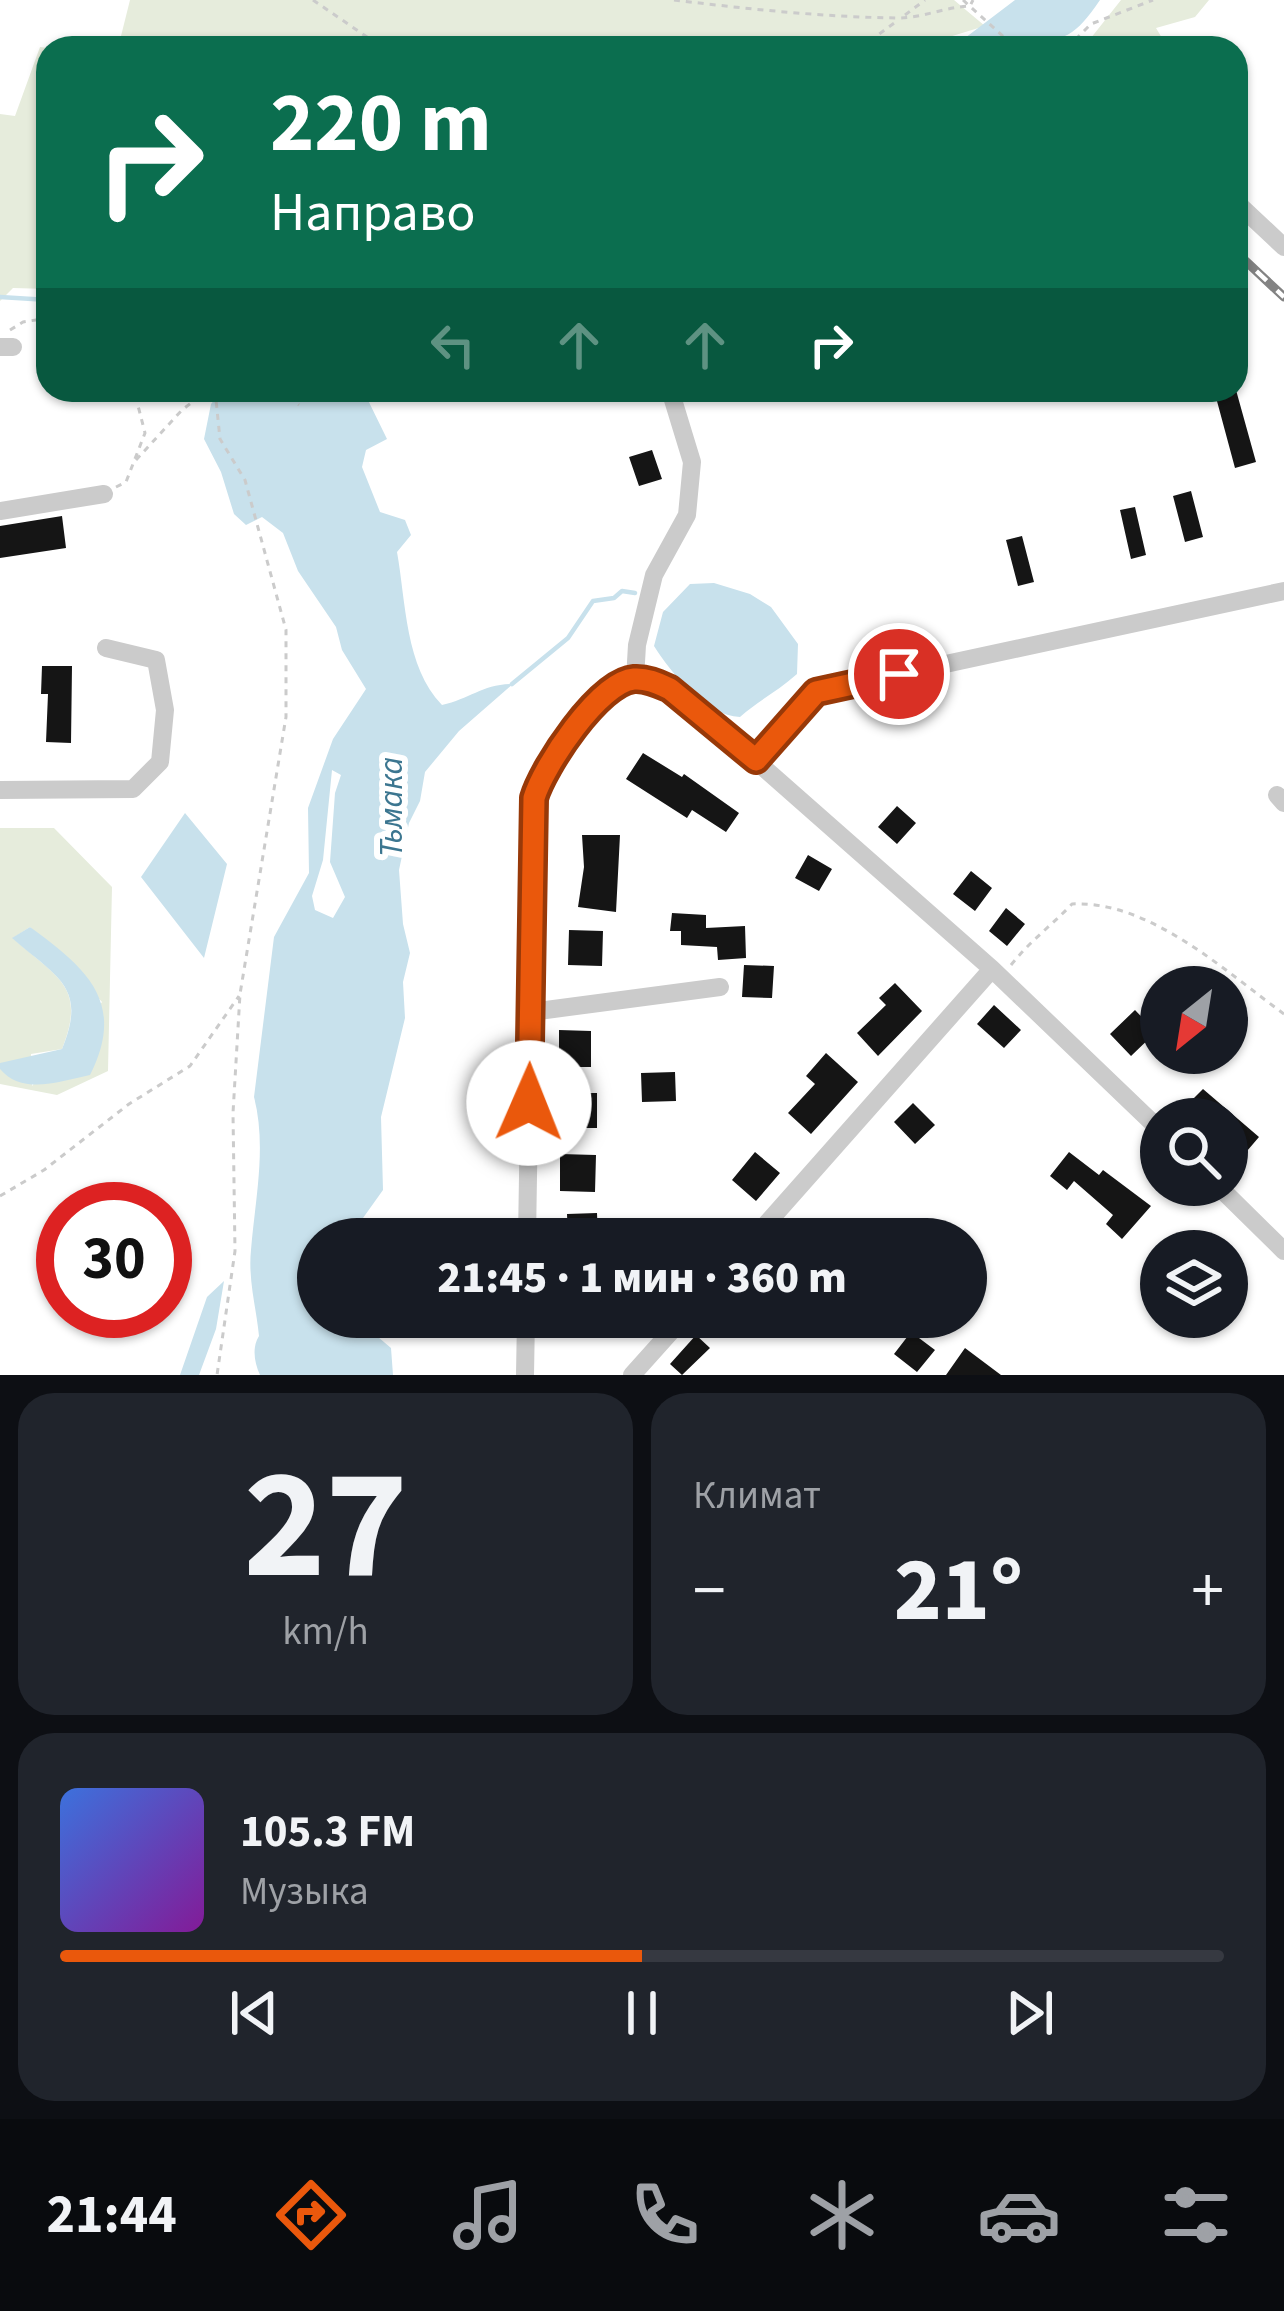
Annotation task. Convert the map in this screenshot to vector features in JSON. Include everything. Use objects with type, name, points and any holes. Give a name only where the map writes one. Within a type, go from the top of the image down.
[{"type":"street","points":[[1248,213],[1284,247]]},
{"type":"street","points":[[635,679],[637,645],[654,575],[687,515],[692,462],[674,402]]},
{"type":"street","points":[[0,511],[104,494]]},
{"type":"street","points":[[756,760],[816,692],[1284,591]]},
{"type":"street","points":[[0,790],[133,789],[160,762],[165,710],[156,660],[106,648]]},
{"type":"street","points":[[527,1218],[531,838],[539,781],[597,704],[620,683],[635,679],[670,689],[756,760],[992,969],[1140,1112]]},
{"type":"street","points":[[772,1218],[992,969]]},
{"type":"street","points":[[530,1012],[720,987]]},
{"type":"street","points":[[1238,1206],[1284,1251]]},
{"type":"street","points":[[525,1375],[526,1338]]},
{"type":"street","points":[[632,1375],[665,1338]]},
{"type":"path","points":[[313,0],[366,36]]},
{"type":"path","points":[[674,0],[901,18],[971,3]]},
{"type":"path","points":[[877,36],[925,0]]},
{"type":"path","points":[[964,0],[1004,36]]},
{"type":"path","points":[[1080,36],[1091,25],[1154,0]]},
{"type":"path","points":[[4,343],[23,322],[36,320]]},
{"type":"path","points":[[104,494],[126,482],[145,433],[137,402]]},
{"type":"path","points":[[133,464],[192,402]]},
{"type":"path","points":[[216,402],[220,439],[245,480],[286,630],[286,717],[240,994],[233,1113],[235,1251],[217,1375]]},
{"type":"path","points":[[295,402],[299,405]]},
{"type":"path","points":[[992,969],[1010,966],[1035,935],[1048,929],[1072,904],[1095,903],[1193,943],[1284,1014]]},
{"type":"path","points":[[0,1196],[190,1066],[240,994]]},
{"type":"green space","points":[[130,0],[954,0],[985,26],[952,36],[121,36]]},
{"type":"green space","points":[[1121,0],[1209,0],[1195,17],[1156,28],[1161,36],[1092,36]]},
{"type":"green space","points":[[36,58],[36,289],[13,288],[0,301],[0,114],[15,116]]},
{"type":"green space","points":[[0,828],[54,828],[112,887],[108,1071],[57,1095],[0,1084]],"holes":[[[30,927],[102,1002],[32,1086],[31,1054],[62,1049],[71,1011],[63,985],[13,938]]]},
{"type":"water","points":[[1015,0],[1100,0],[1076,29],[1064,36],[968,36]]},
{"type":"water","name":"Тьмака","points":[[213,402],[369,402],[387,439],[366,450],[362,467],[380,512],[405,520],[411,535],[397,552],[409,633],[430,690],[442,705],[493,686],[513,684],[459,731],[425,772],[420,801],[409,823],[399,870],[410,953],[403,982],[405,1018],[381,1117],[383,1190],[363,1218],[297,1218],[297,1338],[379,1338],[391,1348],[393,1375],[260,1375],[255,1360],[259,1336],[250,1261],[260,1154],[254,1097],[274,937],[309,873],[308,808],[333,739],[366,689],[342,650],[336,627],[298,571],[283,533],[262,517],[246,525],[234,514],[204,439]],"holes":[[[332,770],[341,775],[335,793],[330,862],[345,897],[333,918],[315,910],[312,896],[323,860]]]},
{"type":"water","points":[[714,583],[750,594],[771,607],[798,644],[797,674],[740,717],[702,701],[654,646],[663,612],[690,584]]},
{"type":"water","points":[[185,813],[227,864],[204,958],[141,877]]},
{"type":"water","points":[[30,927],[68,957],[95,989],[104,1027],[90,1075],[31,1084],[0,1069],[0,1063],[62,1049],[69,1028],[69,996],[63,984],[12,938]]},
{"type":"water","points":[[224,1281],[216,1329],[199,1375],[180,1375],[207,1297]]},
{"type":"building","points":[[1217,402],[1239,402],[1256,462],[1235,468]]},
{"type":"building","points":[[652,450],[662,479],[639,486],[629,457]]},
{"type":"building","points":[[1191,491],[1203,537],[1185,542],[1173,496]]},
{"type":"building","points":[[1135,507],[1146,555],[1131,559],[1120,510]]},
{"type":"building","points":[[62,516],[66,548],[0,558],[0,526]]},
{"type":"building","points":[[1022,536],[1034,582],[1018,586],[1006,540]]},
{"type":"building","points":[[42,666],[72,666],[71,743],[46,742],[48,694],[41,694]]},
{"type":"building","points":[[643,753],[684,774],[739,813],[726,832],[692,810],[687,818],[626,779]]},
{"type":"building","points":[[897,806],[916,823],[897,844],[878,827]]},
{"type":"building","points":[[582,835],[620,835],[616,912],[578,907],[584,867]]},
{"type":"building","points":[[808,855],[832,869],[819,891],[795,878]]},
{"type":"building","points":[[971,871],[992,888],[975,911],[953,894]]},
{"type":"building","points":[[1006,908],[1025,924],[1007,946],[989,931]]},
{"type":"building","points":[[672,913],[706,915],[706,928],[745,926],[746,958],[718,960],[717,947],[681,945],[681,931],[670,931]]},
{"type":"building","points":[[569,930],[603,931],[602,966],[568,965]]},
{"type":"building","points":[[744,965],[774,966],[772,998],[742,997]]},
{"type":"building","points":[[895,983],[922,1011],[878,1056],[857,1033],[886,1005],[879,998]]},
{"type":"building","points":[[994,1005],[1021,1030],[1004,1048],[977,1024]]},
{"type":"building","points":[[1135,1010],[1140,1015],[1140,1047],[1131,1056],[1110,1034]]},
{"type":"building","points":[[559,1030],[591,1031],[591,1067],[559,1067]]},
{"type":"building","points":[[826,1053],[858,1082],[811,1134],[788,1113],[815,1084],[806,1076]]},
{"type":"building","points":[[675,1072],[676,1101],[642,1102],[641,1073]]},
{"type":"building","points":[[562,1093],[597,1093],[597,1128],[562,1128]]},
{"type":"building","points":[[913,1103],[935,1125],[915,1144],[894,1122]]},
{"type":"building","points":[[1248,1128],[1259,1137],[1248,1150]]},
{"type":"building","points":[[755,1152],[780,1173],[756,1201],[732,1180]]},
{"type":"building","points":[[1069,1152],[1140,1198],[1140,1206],[1151,1206],[1122,1239],[1106,1224],[1113,1215],[1074,1181],[1067,1190],[1050,1176]]},
{"type":"building","points":[[560,1154],[596,1155],[595,1192],[560,1191]]},
{"type":"building","points":[[597,1213],[597,1218],[567,1218],[567,1214]]},
{"type":"building","points":[[693,1338],[710,1348],[682,1375],[670,1364]]},
{"type":"building","points":[[906,1338],[919,1338],[935,1350],[917,1372],[894,1354]]},
{"type":"building","points":[[965,1348],[1001,1375],[946,1375]]},
{"type":"waterway","points":[[0,297],[36,299]]},
{"type":"waterway","points":[[512,684],[568,638],[593,601],[614,598],[622,591],[635,593]]},
{"type":"railway","points":[[1248,263],[1284,297]]},
{"type":"route","points":[[529,1103],[534,798],[539,781],[586,716],[620,683],[654,682],[670,689],[756,760],[816,692],[899,674]]}]
